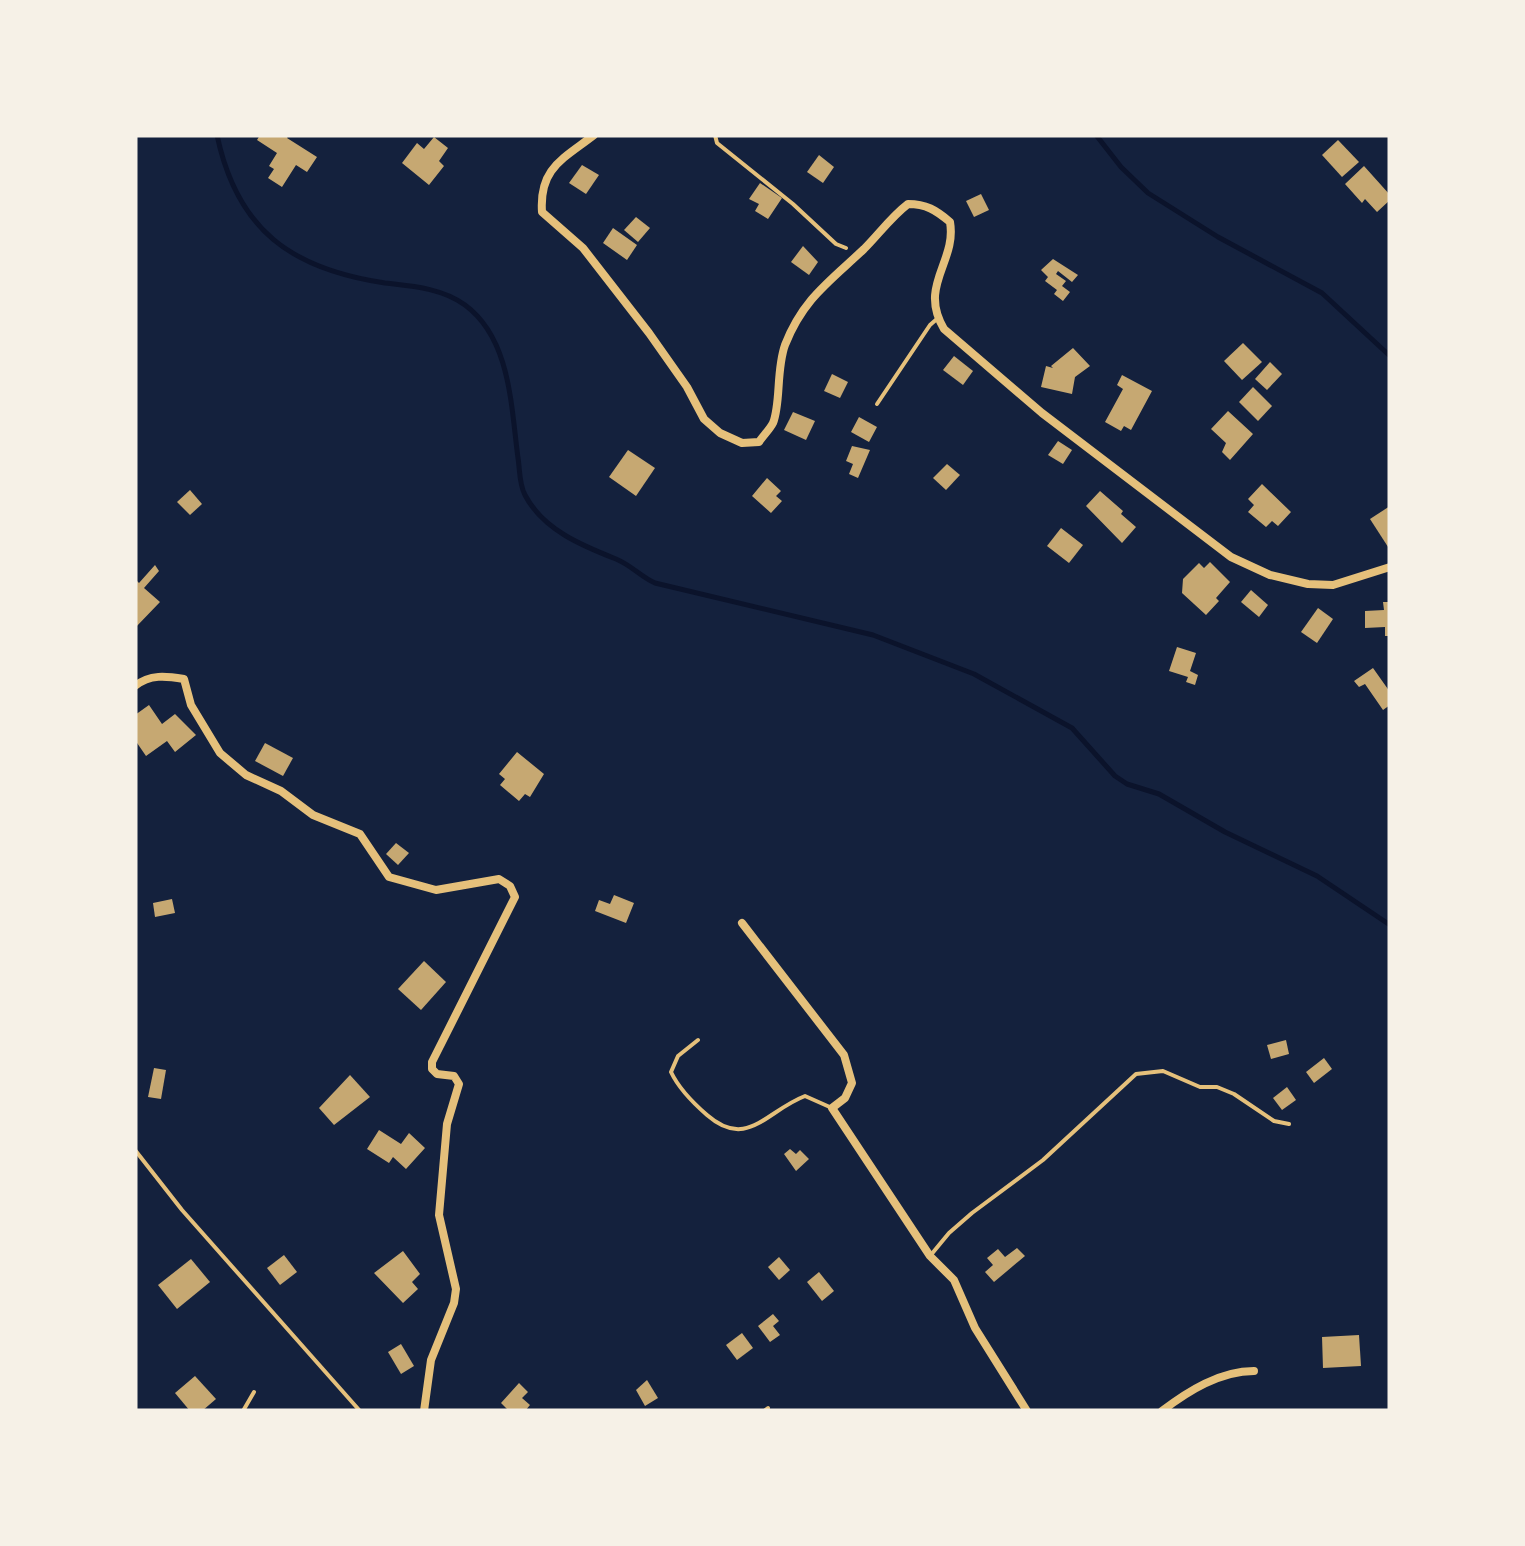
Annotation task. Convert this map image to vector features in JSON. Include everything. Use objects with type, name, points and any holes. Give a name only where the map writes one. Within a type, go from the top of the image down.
[{"type":"street","points":[[594,135],[550,168],[544,182],[542,212],[583,248],[687,386],[704,419],[720,433],[742,443],[759,442],[772,424],[776,380],[800,310],[830,276],[908,204],[932,208],[950,222],[952,232],[934,297],[938,318],[944,328],[1042,414],[1231,557],[1270,574],[1308,584],[1333,585],[1390,567]]},
{"type":"street","points":[[135,686],[143,679],[159,676],[184,678],[191,706],[220,753],[246,775],[281,790],[314,815],[360,834],[389,877],[436,890],[499,879],[510,886],[516,897],[432,1062],[437,1074],[454,1076],[460,1084],[447,1124],[439,1215],[456,1289],[454,1304],[431,1360],[424,1411]]},
{"type":"street","points":[[742,923],[844,1055],[852,1083],[845,1098],[832,1108],[930,1256],[954,1280],[975,1328],[1027,1411]]},
{"type":"street","points":[[1162,1411],[1202,1385],[1234,1372],[1254,1370]]},
{"type":"lane","points":[[878,404],[938,318]]},
{"type":"lane","points":[[698,1040],[678,1056],[671,1072],[686,1096],[725,1129],[735,1132],[751,1128],[788,1102],[805,1096],[832,1108]]},
{"type":"lane","points":[[930,1256],[972,1213],[1044,1160],[1136,1074],[1163,1071],[1200,1087],[1217,1087],[1274,1121],[1290,1124]]},
{"type":"lane","points":[[243,1411],[254,1392]]},
{"type":"path","points":[[715,135],[717,143],[836,244],[860,252]]},
{"type":"path","points":[[135,1150],[182,1210],[360,1411]]},
{"type":"building","points":[[260,135],[289,135],[287,138],[317,157],[307,172],[296,165],[282,187],[268,178],[274,169],[269,166],[277,153],[257,140]]},
{"type":"building","points":[[434,137],[448,148],[439,161],[444,166],[429,185],[402,163],[417,143],[424,149]]},
{"type":"building","points":[[1338,140],[1359,162],[1342,177],[1322,155]]},
{"type":"building","points":[[819,155],[834,167],[823,183],[807,172]]},
{"type":"building","points":[[582,165],[599,175],[586,194],[569,183]]},
{"type":"building","points":[[1364,166],[1390,195],[1390,200],[1377,212],[1365,199],[1362,203],[1345,184]]},
{"type":"building","points":[[760,183],[782,198],[768,219],[755,211],[759,204],[749,199]]},
{"type":"building","points":[[981,194],[989,210],[974,217],[966,201]]},
{"type":"building","points":[[636,217],[650,228],[638,242],[624,230]]},
{"type":"building","points":[[613,228],[637,245],[627,260],[603,243]]},
{"type":"building","points":[[803,246],[818,262],[809,275],[791,262]]},
{"type":"building","points":[[1053,259],[1078,275],[1072,282],[1058,271],[1056,274],[1066,281],[1062,286],[1070,292],[1063,301],[1054,294],[1057,290],[1045,281],[1048,277],[1041,270]]},
{"type":"building","points":[[1243,343],[1262,362],[1242,380],[1224,361]]},
{"type":"building","points":[[1073,348],[1090,366],[1075,377],[1072,394],[1041,387],[1046,366],[1053,368]]},
{"type":"building","points":[[954,356],[973,371],[963,385],[943,370]]},
{"type":"building","points":[[1270,362],[1282,374],[1267,390],[1255,379]]},
{"type":"building","points":[[832,374],[848,382],[840,398],[824,391]]},
{"type":"building","points":[[1122,375],[1152,391],[1131,430],[1124,426],[1121,431],[1105,422],[1123,389],[1117,385]]},
{"type":"building","points":[[1253,387],[1272,406],[1258,421],[1239,402]]},
{"type":"building","points":[[1228,411],[1253,434],[1230,460],[1222,452],[1226,443],[1211,429]]},
{"type":"building","points":[[793,412],[815,421],[806,440],[784,430]]},
{"type":"building","points":[[859,417],[877,427],[869,442],[851,432]]},
{"type":"building","points":[[1058,441],[1072,450],[1063,464],[1048,455]]},
{"type":"building","points":[[852,446],[870,450],[858,478],[849,474],[853,464],[846,461]]},
{"type":"building","points":[[628,450],[655,468],[636,496],[609,477]]},
{"type":"building","points":[[947,464],[960,475],[946,490],[933,478]]},
{"type":"building","points":[[767,478],[781,491],[776,496],[782,501],[771,513],[752,496]]},
{"type":"building","points":[[1262,484],[1291,512],[1278,526],[1272,521],[1266,527],[1248,512],[1254,505],[1248,499]]},
{"type":"building","points":[[190,490],[202,504],[190,515],[177,502]]},
{"type":"building","points":[[1100,491],[1136,527],[1122,543],[1086,506]]},
{"type":"building","points":[[1390,506],[1390,550],[1370,519]]},
{"type":"building","points":[[1061,528],[1083,545],[1069,563],[1047,546]]},
{"type":"building","points":[[1210,562],[1230,582],[1206,615],[1182,593],[1183,579],[1199,563],[1204,568]]},
{"type":"building","points":[[155,565],[159,571],[144,588],[160,602],[135,628],[135,579],[139,583]]},
{"type":"building","points":[[1251,590],[1268,605],[1259,617],[1241,602]]},
{"type":"building","points":[[1383,602],[1390,602],[1390,636],[1385,636],[1385,627],[1365,628],[1365,611],[1384,610]]},
{"type":"building","points":[[1318,608],[1333,619],[1317,643],[1301,632]]},
{"type":"building","points":[[1177,647],[1196,653],[1190,671],[1198,675],[1195,685],[1186,682],[1188,677],[1169,671]]},
{"type":"building","points":[[1373,668],[1390,692],[1390,705],[1383,710],[1365,684],[1359,687],[1354,681]]},
{"type":"building","points":[[149,705],[162,724],[175,714],[196,735],[175,752],[167,741],[146,756],[135,740],[135,715]]},
{"type":"building","points":[[265,743],[293,758],[283,776],[255,761]]},
{"type":"building","points":[[517,752],[544,774],[530,797],[525,794],[519,801],[500,785],[505,779],[499,774]]},
{"type":"building","points":[[396,843],[409,853],[398,865],[386,854]]},
{"type":"building","points":[[614,895],[634,903],[626,923],[595,911],[599,900],[610,904]]},
{"type":"building","points":[[172,899],[175,913],[155,917],[153,903]]},
{"type":"building","points":[[424,961],[446,982],[421,1010],[398,989]]},
{"type":"building","points":[[1286,1040],[1289,1054],[1271,1059],[1267,1045]]},
{"type":"building","points":[[1324,1058],[1332,1069],[1314,1083],[1306,1072]]},
{"type":"building","points":[[154,1068],[166,1070],[161,1099],[148,1097]]},
{"type":"building","points":[[350,1075],[370,1097],[334,1125],[319,1108]]},
{"type":"building","points":[[1287,1087],[1296,1100],[1282,1110],[1273,1098]]},
{"type":"building","points":[[379,1130],[401,1144],[409,1133],[425,1148],[406,1169],[393,1157],[389,1163],[367,1149]]},
{"type":"building","points":[[790,1149],[796,1154],[800,1150],[809,1159],[796,1171],[784,1154]]},
{"type":"building","points":[[1017,1248],[1025,1256],[994,1282],[985,1272],[993,1265],[987,1258],[998,1249],[1005,1257]]},
{"type":"building","points":[[403,1251],[420,1274],[412,1282],[418,1289],[403,1303],[374,1273]]},
{"type":"building","points":[[284,1255],[297,1272],[280,1285],[267,1268]]},
{"type":"building","points":[[779,1257],[790,1270],[779,1280],[768,1267]]},
{"type":"building","points":[[191,1259],[210,1282],[177,1309],[158,1285]]},
{"type":"building","points":[[819,1272],[834,1291],[822,1301],[807,1282]]},
{"type":"building","points":[[773,1314],[779,1321],[773,1326],[780,1335],[770,1342],[758,1326]]},
{"type":"building","points":[[742,1333],[753,1348],[737,1360],[726,1345]]},
{"type":"building","points":[[1359,1335],[1361,1366],[1323,1368],[1322,1337]]},
{"type":"building","points":[[401,1344],[414,1366],[401,1374],[388,1352]]},
{"type":"building","points":[[195,1376],[216,1399],[202,1411],[190,1411],[175,1393]]},
{"type":"building","points":[[647,1380],[658,1398],[645,1406],[636,1390]]},
{"type":"building","points":[[519,1383],[528,1392],[522,1398],[530,1405],[525,1411],[509,1411],[501,1403]]},
{"type":"waterway","points":[[217,135],[238,196],[273,239],[296,255],[352,277],[446,295],[480,319],[492,336],[506,375],[523,491],[553,527],[655,583],[873,635],[974,674],[1072,728],[1127,784],[1159,794],[1225,832],[1317,876],[1390,925]]},
{"type":"waterway","points":[[1096,135],[1148,193],[1218,237],[1322,293],[1390,356]]}]
